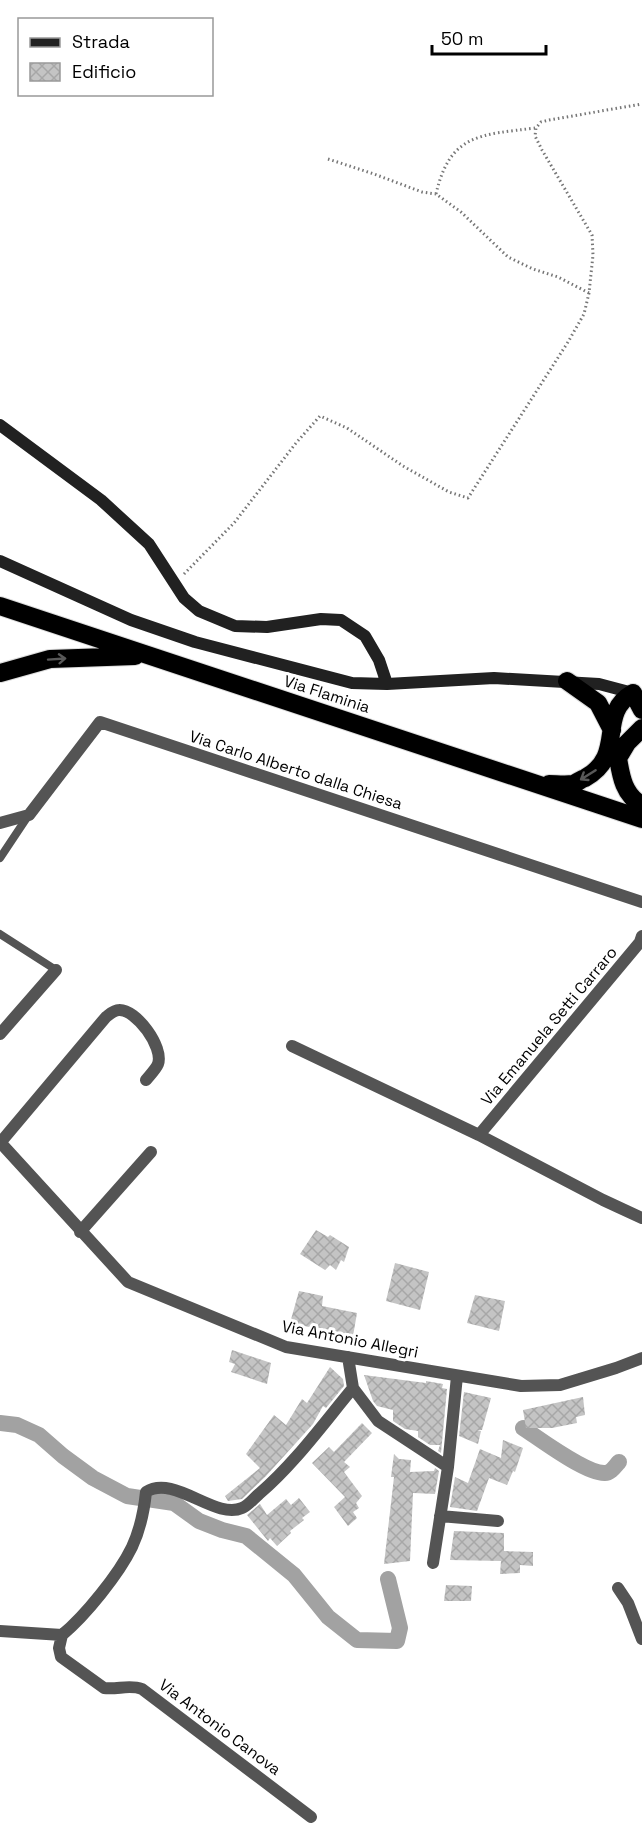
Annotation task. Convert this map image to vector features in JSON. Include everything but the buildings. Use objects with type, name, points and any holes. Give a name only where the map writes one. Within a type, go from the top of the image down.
[{"type":"highway","name":"Via Flaminia","points":[[0,606],[642,819]]},
{"type":"highway","points":[[0,673],[50,659],[148,656]]},
{"type":"highway","points":[[567,681],[598,702],[612,730]]},
{"type":"highway","points":[[535,784],[573,784],[592,774],[605,762],[614,713],[623,699],[637,695],[642,710]]},
{"type":"highway","points":[[642,728],[627,743],[618,758],[622,783],[634,800],[642,805]]},
{"type":"main road","points":[[0,425],[109,507],[148,544],[183,598],[199,611],[235,626],[267,627],[321,620],[341,620],[365,636],[379,660],[387,684]]},
{"type":"main road","points":[[0,561],[130,620],[195,642],[352,683],[387,684],[494,678],[567,681],[599,684],[637,695]]},
{"type":"street","name":"Via Carlo Alberto dalla Chiesa","points":[[29,815],[100,722],[642,903]]},
{"type":"street","points":[[0,823],[29,815]]},
{"type":"street","name":"Via Emanuela Setti Carraro","points":[[479,1135],[640,942],[642,936]]},
{"type":"street","points":[[0,1034],[56,970]]},
{"type":"street","name":"Via Antonio Allegri","points":[[146,1080],[158,1065],[159,1051],[152,1036],[129,1013],[115,1010],[106,1017],[0,1142],[128,1282],[285,1347],[521,1386],[560,1384],[642,1358]]},
{"type":"street","points":[[292,1046],[479,1135],[642,1218]]},
{"type":"street","points":[[80,1232],[151,1152]]},
{"type":"street","points":[[348,1357],[353,1388],[378,1422],[448,1467]]},
{"type":"street","points":[[433,1563],[448,1467],[457,1376]]},
{"type":"street","points":[[0,1631],[62,1635],[73,1626],[114,1575],[132,1547],[144,1510],[146,1492],[153,1488],[166,1488],[228,1510],[242,1508],[281,1475],[353,1388]]},
{"type":"street","points":[[440,1516],[498,1521]]},
{"type":"street","points":[[618,1588],[628,1602],[642,1639]]},
{"type":"street","name":"Via Antonio Canova","points":[[62,1635],[59,1648],[61,1657],[104,1688],[134,1686],[142,1689],[311,1817]]},
{"type":"lane","name":"Via Carlo Alberto dalla Chiesa","points":[[0,858],[29,815]]},
{"type":"lane","points":[[0,934],[56,970]]},
{"type":"path","points":[[174,584],[234,523],[320,416],[347,428],[403,466],[449,492],[468,498],[568,342],[584,314],[589,293],[593,255],[592,235],[542,150],[535,136],[536,128],[541,122],[549,120],[642,104]]},
{"type":"path","points":[[436,194],[440,176],[454,151],[485,135],[536,128]]},
{"type":"path","points":[[328,159],[422,192],[436,194],[461,212],[508,257],[533,269],[558,277],[589,293]]},
{"type":"waterway","points":[[0,1423],[17,1425],[39,1435],[93,1478],[127,1496],[174,1503],[199,1521],[246,1536],[294,1575],[328,1617],[357,1640],[397,1641],[400,1628],[388,1579]]},
{"type":"waterway","points":[[523,1428],[575,1462],[597,1472],[609,1472],[619,1462]]}]
